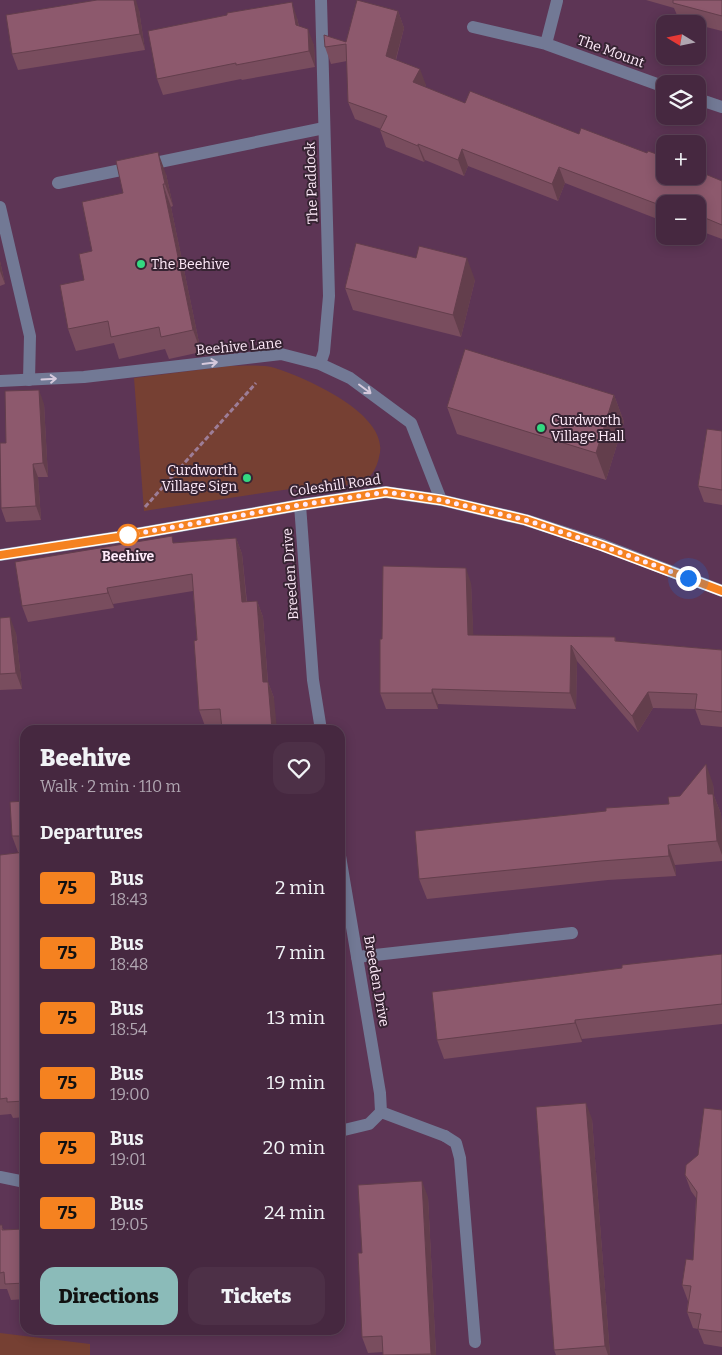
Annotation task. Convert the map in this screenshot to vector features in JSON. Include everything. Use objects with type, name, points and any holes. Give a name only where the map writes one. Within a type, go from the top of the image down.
[{"type":"street","name":"The Paddock","points":[[320,364],[324,352],[329,296],[321,0]]},
{"type":"street","points":[[546,44],[556,1]]},
{"type":"street","name":"The Mount","points":[[473,27],[546,44],[656,84]]},
{"type":"street","points":[[706,101],[722,107]]},
{"type":"street","points":[[58,183],[324,128]]},
{"type":"street","points":[[0,207],[30,336],[29,380]]},
{"type":"street","name":"Beehive Lane","points":[[0,381],[84,377],[281,354],[320,364],[350,378],[411,423],[441,500]]},
{"type":"street","name":"Coleshill Road","points":[[0,555],[386,492],[441,500],[526,520],[603,546],[722,591]]},
{"type":"street","name":"Breeden Drive","points":[[300,505],[314,680],[320,725]]},
{"type":"street","name":"Breeden Drive","points":[[345,886],[380,1093],[381,1112]]},
{"type":"street","points":[[357,957],[572,933]]},
{"type":"street","points":[[345,1130],[369,1124],[381,1112],[445,1136],[456,1143],[460,1158],[475,1342]]},
{"type":"street","points":[[0,1177],[20,1181]]},
{"type":"path","points":[[118,537],[281,354]]},
{"type":"shaded area","points":[[230,366],[275,368],[306,380],[344,400],[373,427],[380,442],[376,468],[373,473],[369,477],[353,484],[298,488],[144,511],[134,378]]},
{"type":"shaded area","points":[[0,1333],[90,1344],[90,1355],[0,1355]]},
{"type":"building","points":[[97,0],[134,0],[140,34],[12,54],[6,15]]},
{"type":"building","points":[[357,0],[398,11],[386,56],[420,69],[413,82],[465,103],[470,91],[579,134],[581,128],[647,153],[648,151],[656,154],[656,185],[706,185],[706,174],[722,181],[722,225],[706,218],[706,195],[656,195],[656,204],[559,167],[552,184],[462,149],[458,160],[380,130],[387,116],[348,102],[346,44],[325,47],[324,35],[346,42]]},
{"type":"building","points":[[673,0],[722,0],[722,16],[673,3]]},
{"type":"building","points":[[292,2],[296,25],[308,29],[309,51],[157,79],[148,31],[227,15],[227,13]]},
{"type":"building","name":"The Beehive","points":[[158,152],[193,330],[161,337],[159,327],[111,337],[108,321],[68,329],[60,285],[84,280],[79,254],[92,251],[82,202],[123,193],[116,161]]},
{"type":"building","points":[[356,243],[416,258],[419,246],[467,258],[453,315],[345,288]]},
{"type":"building","points":[[465,349],[614,395],[596,453],[447,407]]},
{"type":"building","points":[[39,390],[43,463],[33,464],[36,506],[1,508],[0,443],[6,443],[5,391]]},
{"type":"building","points":[[707,429],[722,431],[722,490],[698,486]]},
{"type":"building","points":[[172,536],[173,543],[236,538],[242,602],[257,601],[263,682],[268,682],[272,725],[222,725],[220,709],[199,710],[194,641],[197,640],[192,574],[107,588],[108,593],[22,606],[15,562]]},
{"type":"building","points":[[383,566],[466,568],[468,635],[615,637],[615,641],[722,650],[722,712],[695,709],[697,694],[648,692],[632,716],[571,645],[570,693],[432,689],[432,693],[380,693]]},
{"type":"building","points":[[10,617],[16,673],[0,674],[0,618]]},
{"type":"building","points":[[706,764],[708,794],[713,794],[717,841],[668,845],[669,856],[419,879],[415,831],[606,811],[606,808],[669,804],[668,797],[680,796]]},
{"type":"building","points":[[20,801],[20,836],[12,836],[10,802]]},
{"type":"building","points":[[20,853],[20,1101],[7,1102],[7,1098],[0,1099],[0,855]]},
{"type":"building","points":[[722,954],[722,1004],[575,1020],[575,1023],[437,1040],[432,992],[622,968],[622,965]]},
{"type":"building","points":[[586,1103],[605,1346],[554,1350],[536,1107]]},
{"type":"building","points":[[704,1108],[722,1110],[722,1332],[698,1329],[701,1314],[687,1312],[691,1286],[682,1285],[686,1259],[693,1260],[697,1192],[685,1175],[686,1165],[698,1155]]},
{"type":"building","points":[[422,1181],[431,1354],[383,1355],[382,1336],[362,1337],[358,1253],[362,1253],[358,1185]]},
{"type":"building","points":[[0,1225],[2,1225],[2,1230],[20,1229],[20,1283],[5,1284],[4,1272],[0,1273]]},
{"type":"bus line","name":"75","points":[[0,555],[386,492],[441,500],[526,520],[603,546],[722,591]]},
{"type":"place","name":"The Beehive","points":[[141,264]]},
{"type":"place","name":"Curdworth Village Hall","points":[[541,428]]},
{"type":"place","name":"Curdworth Village Sign","points":[[247,478]]},
{"type":"place","name":"Beehive","points":[[128,535]]},
{"type":"route","points":[[128,535],[386,492],[441,500],[526,520],[688,578]]}]
